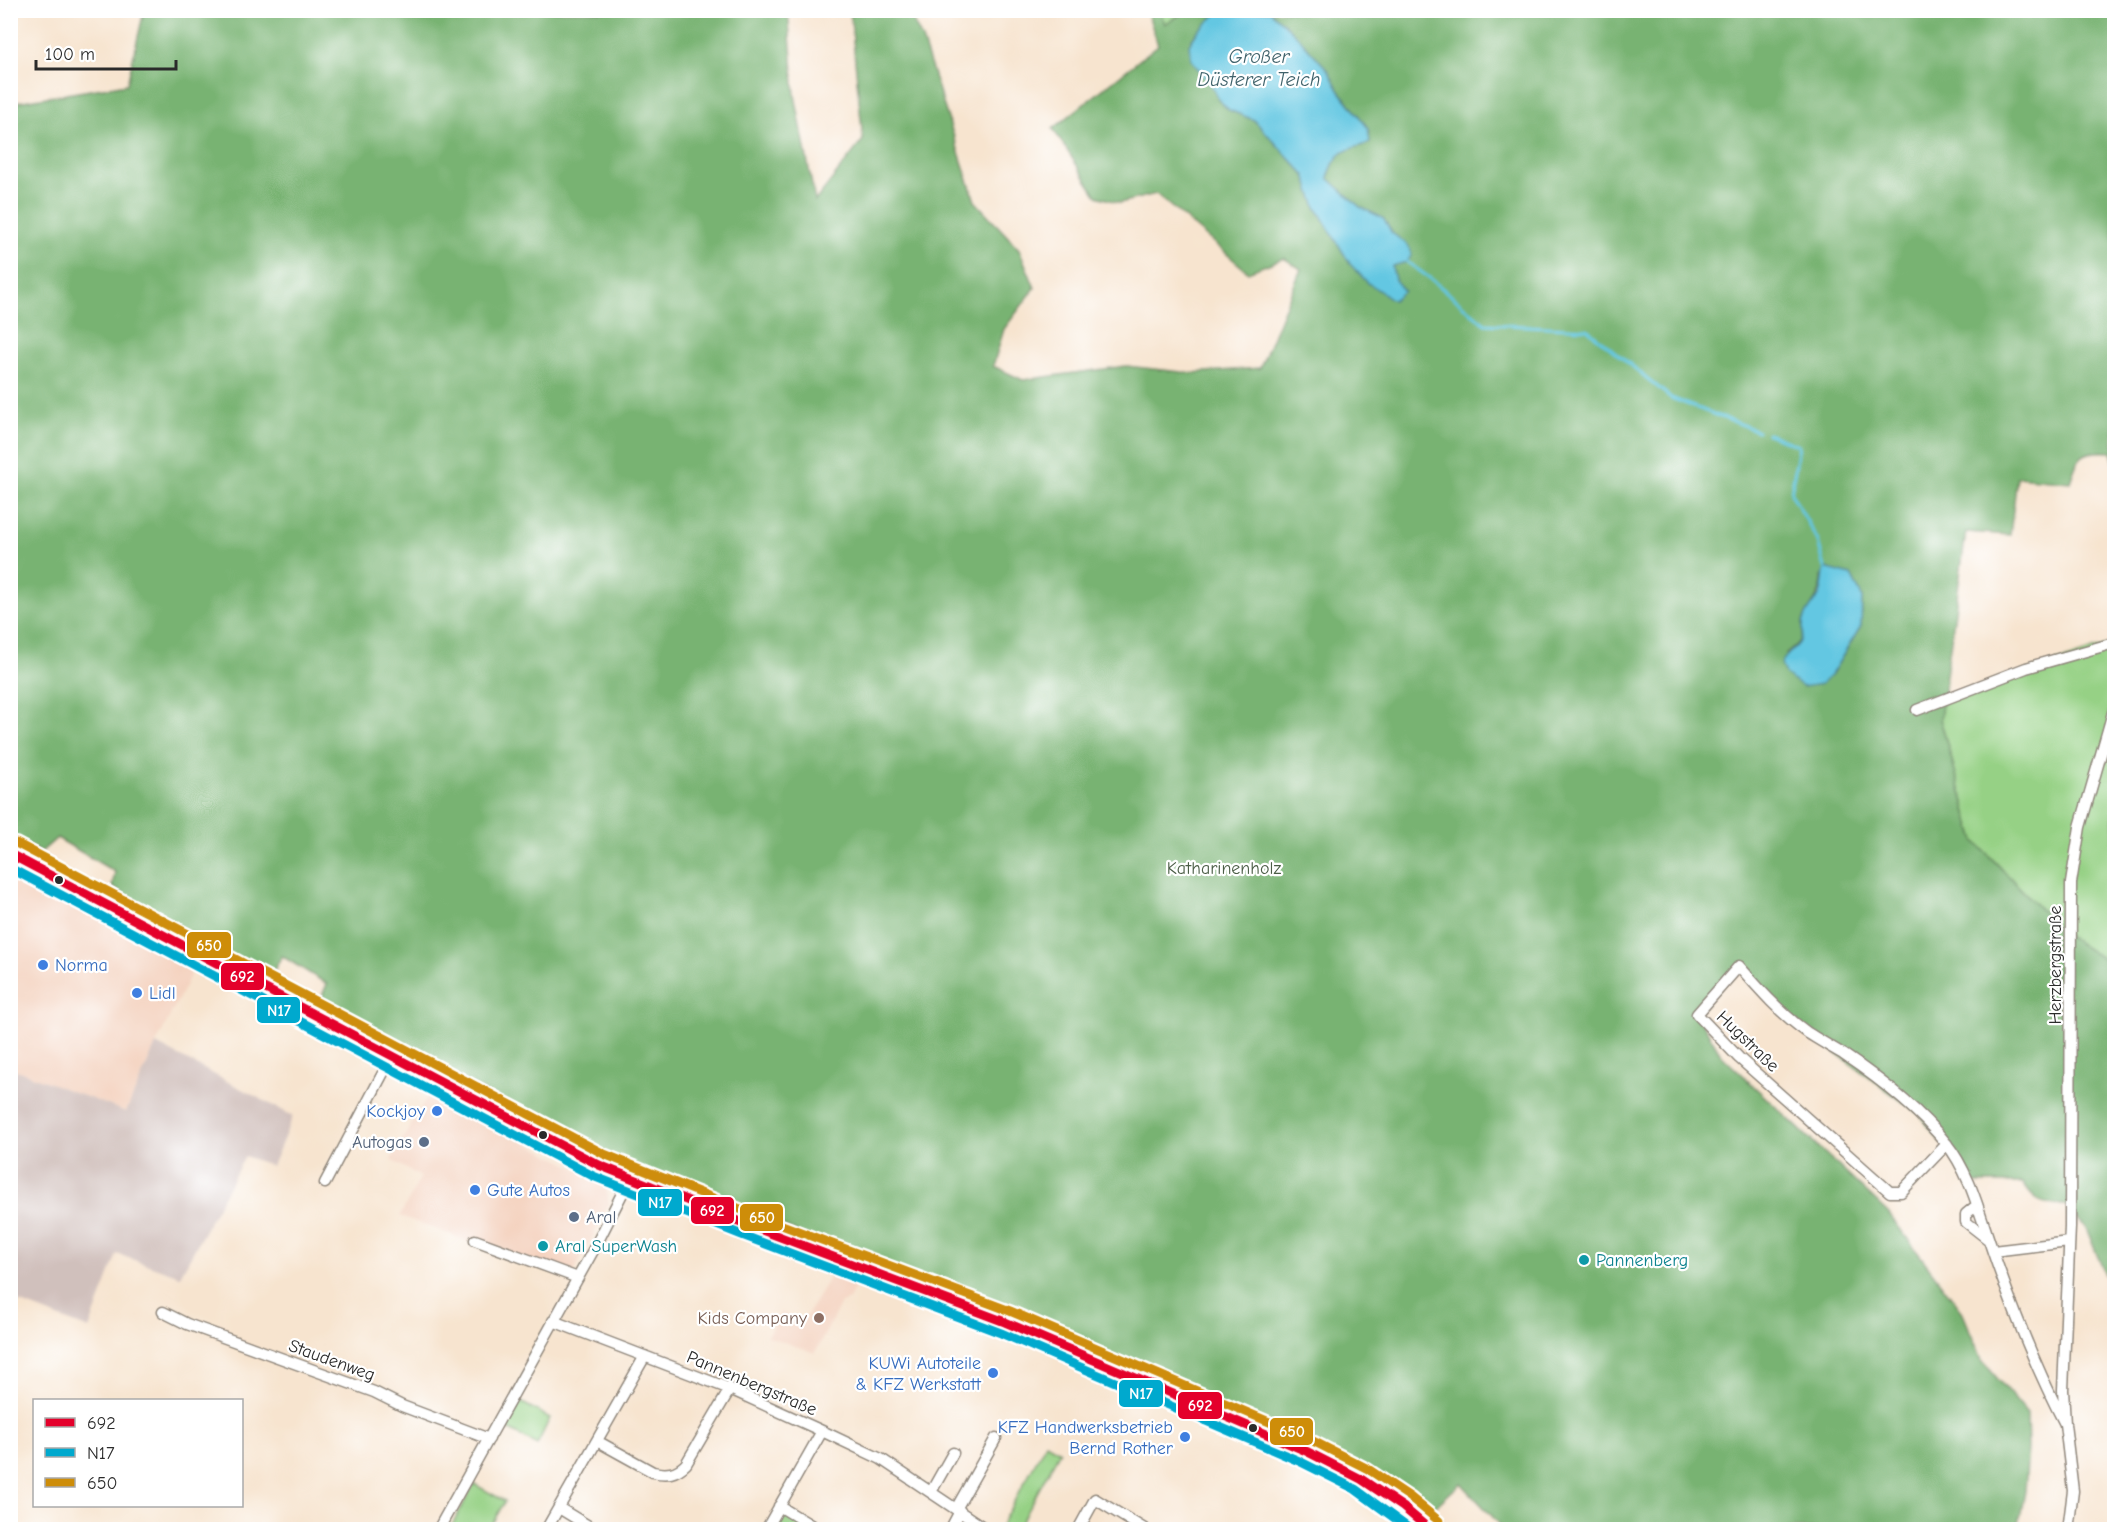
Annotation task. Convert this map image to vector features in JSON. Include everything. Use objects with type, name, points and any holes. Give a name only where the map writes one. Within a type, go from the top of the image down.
[{"type":"main road","points":[[10,854],[569,1150],[630,1178],[746,1224],[1005,1322],[1304,1450],[1361,1479],[1396,1502],[1431,1530]]},
{"type":"street","points":[[1917,710],[2026,668],[2115,643]]},
{"type":"street","name":"Herzbergstraße","points":[[2069,1242],[2071,884],[2080,827],[2115,709]]},
{"type":"street","name":"Hugstraße","points":[[1947,1144],[1901,1192],[1890,1192],[1739,1058],[1697,1014],[1739,966],[1772,1004],[1807,1032],[1880,1081],[1918,1113],[1947,1144],[1966,1176],[1977,1205],[1966,1214],[1966,1222],[1991,1246]]},
{"type":"street","points":[[325,1183],[392,1056]]},
{"type":"street","points":[[438,1530],[578,1278],[630,1178]]},
{"type":"street","points":[[475,1240],[578,1278]]},
{"type":"street","points":[[2065,1424],[2026,1340],[1991,1246],[2069,1242],[2063,1390],[2073,1491],[2068,1530]]},
{"type":"street","name":"Staudenweg","points":[[163,1312],[187,1324],[265,1354],[319,1371],[489,1440]]},
{"type":"street","name":"Pannenbergstraße","points":[[553,1321],[730,1389],[881,1459],[987,1530]]},
{"type":"street","points":[[546,1530],[645,1356]]},
{"type":"street","points":[[597,1441],[653,1472],[672,1474],[686,1464],[730,1389]]},
{"type":"street","points":[[766,1530],[822,1431]]},
{"type":"street","points":[[950,1530],[996,1438]]},
{"type":"street","points":[[931,1492],[953,1453]]},
{"type":"street","points":[[1077,1530],[1095,1500],[1146,1530]]},
{"type":"street","points":[[779,1506],[819,1530]]},
{"type":"street","points":[[559,1508],[595,1530]]},
{"type":"shaded area","points":[[12,870],[196,964],[156,1044],[126,1112],[11,1068],[10,876]]},
{"type":"shaded area","points":[[156,1044],[293,1116],[272,1166],[245,1156],[180,1276],[117,1254],[89,1329],[11,1299],[11,1068],[126,1112]]},
{"type":"shaded area","points":[[430,1092],[606,1184],[609,1205],[571,1279],[400,1216],[421,1177],[391,1160]]},
{"type":"shaded area","name":"Kids Company","points":[[832,1273],[857,1283],[849,1300],[841,1303],[815,1353],[767,1336],[781,1312],[802,1323]]},
{"type":"green space","points":[[1160,10],[1187,11],[1164,24]]},
{"type":"green space","name":"Katharinenholz","points":[[144,11],[788,11],[795,95],[815,201],[863,140],[850,11],[908,11],[922,39],[975,201],[1019,249],[1035,288],[1004,329],[993,366],[1023,380],[1126,366],[1191,373],[1260,368],[1301,269],[1284,258],[1248,272],[1156,194],[1120,203],[1097,196],[1053,129],[1158,45],[1147,11],[1160,11],[1165,24],[1187,11],[1221,11],[1198,31],[1189,44],[1201,73],[1219,101],[1229,110],[1254,120],[1305,175],[1316,207],[1350,264],[1395,280],[1392,265],[1408,246],[1392,233],[1383,218],[1360,207],[1328,178],[1338,156],[1354,147],[1370,143],[1368,128],[1339,90],[1328,70],[1270,11],[2114,11],[2114,462],[2111,452],[2093,452],[2087,453],[2079,460],[2070,482],[2017,477],[2010,535],[1966,532],[1940,719],[1975,841],[2064,934],[2102,958],[2114,970],[2114,1296],[2086,1228],[2065,1205],[2040,1201],[2023,1183],[1973,1183],[1918,1113],[1807,1032],[1739,966],[1697,1014],[1722,1056],[1888,1213],[1962,1311],[1982,1360],[2027,1414],[2028,1448],[2025,1491],[2018,1529],[1504,1529],[1461,1483],[1427,1514],[1341,1460],[1007,1315],[623,1163],[318,1005],[327,984],[282,956],[268,981],[112,887],[115,872],[57,838],[41,852],[11,837],[11,103],[127,84]],"holes":[[[1851,575],[1862,597],[1861,626],[1831,675],[1786,654],[1802,638],[1804,619],[1819,593],[1822,576]]]},
{"type":"green space","points":[[2114,643],[2114,970],[2102,958],[2064,934],[1975,841],[1940,719],[1942,701]]},
{"type":"green space","points":[[521,1402],[550,1418],[537,1445],[506,1428]]},
{"type":"green space","points":[[1046,1443],[1060,1451],[1017,1529],[999,1529]]},
{"type":"green space","points":[[474,1484],[505,1501],[489,1529],[450,1529]]},
{"type":"green space","points":[[787,1515],[812,1530],[770,1530],[778,1517]]},
{"type":"water","name":"Großer Düsterer Teich","points":[[1221,10],[1270,11],[1328,70],[1339,90],[1368,128],[1370,143],[1354,147],[1338,156],[1328,178],[1360,207],[1383,218],[1392,233],[1408,245],[1412,254],[1407,262],[1392,266],[1395,280],[1404,291],[1393,300],[1368,283],[1350,264],[1316,207],[1305,175],[1254,120],[1229,110],[1219,100],[1191,59],[1189,45],[1198,31]]},
{"type":"water","points":[[1825,568],[1851,575],[1862,597],[1861,626],[1831,675],[1821,684],[1803,687],[1785,675],[1781,664],[1801,639],[1803,623],[1808,610],[1821,593]]},
{"type":"waterway","points":[[1407,262],[1485,324],[1587,329],[1671,398],[1758,431]]},
{"type":"waterway","points":[[1768,434],[1799,446],[1791,493],[1818,541],[1825,568]]},
{"type":"transit line","name":"650","points":[[16,843],[604,1154],[750,1213],[1010,1311],[1309,1439],[1368,1469],[1410,1497],[1439,1521]]},
{"type":"transit line","name":"692","points":[[10,854],[599,1165],[746,1224],[1005,1322],[1304,1450],[1361,1479],[1403,1507],[1430,1530]]},
{"type":"transit line","name":"N17","points":[[10,868],[593,1176],[1001,1333],[1299,1461],[1355,1489],[1411,1530]]},
{"type":"place","name":"Norma","points":[[43,965]]},
{"type":"place","name":"Lidl","points":[[137,993]]},
{"type":"place","name":"Kockjoy","points":[[437,1111]]},
{"type":"place","name":"Autogas","points":[[424,1142]]},
{"type":"place","name":"Gute Autos","points":[[475,1190]]},
{"type":"place","name":"Aral","points":[[574,1217]]},
{"type":"place","name":"Aral SuperWash","points":[[543,1246]]},
{"type":"place","name":"Pannenberg","points":[[1584,1260]]},
{"type":"place","name":"Kids Company","points":[[819,1318]]},
{"type":"place","name":"KUWi Autoteile & KFZ Werkstatt","points":[[993,1373]]},
{"type":"place","name":"KFZ Handwerksbetrieb Bernd Rother","points":[[1185,1437]]}]
